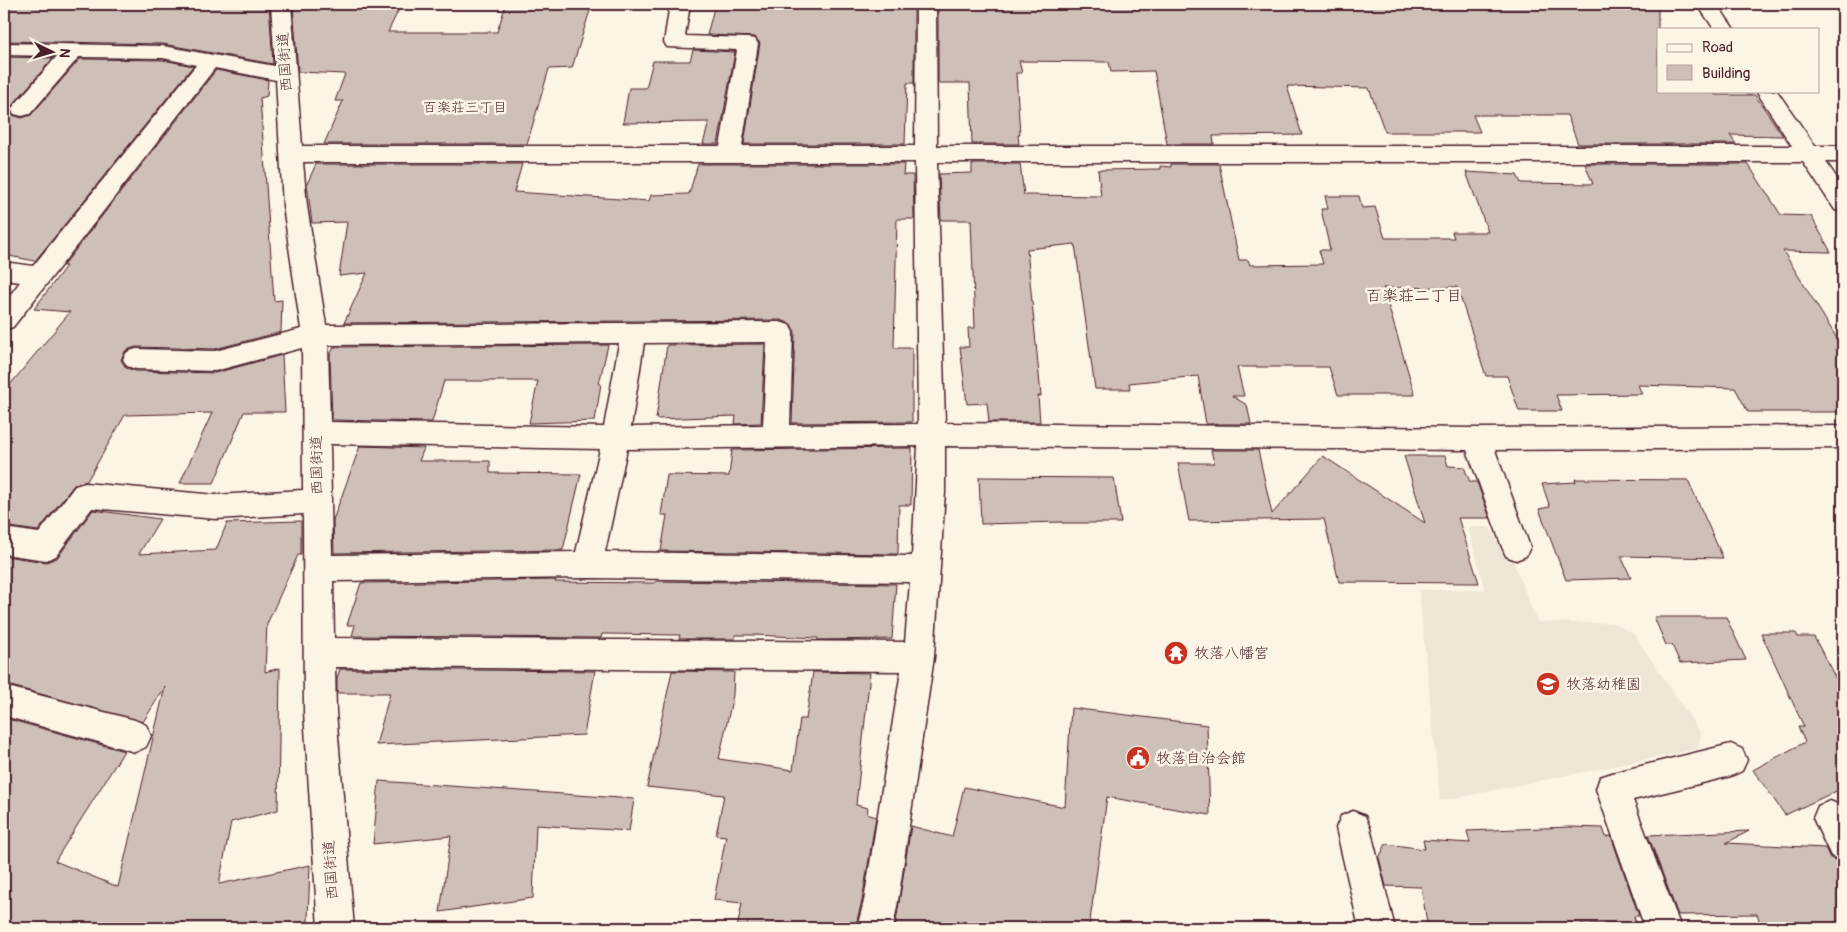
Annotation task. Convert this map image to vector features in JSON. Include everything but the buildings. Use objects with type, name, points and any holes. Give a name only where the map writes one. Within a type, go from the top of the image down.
[{"type":"street","name":"西国街道","points":[[282,4],[295,206],[315,335],[319,652],[322,731],[336,928]]},
{"type":"street","points":[[680,4],[674,42],[748,44],[730,155]]},
{"type":"street","points":[[875,928],[881,901],[919,657],[931,492],[932,434],[926,155],[926,4]]},
{"type":"street","points":[[1707,4],[1723,28]]},
{"type":"street","points":[[4,49],[74,52],[163,52],[286,75]]},
{"type":"street","points":[[22,108],[74,52]]},
{"type":"street","points":[[4,320],[209,62]]},
{"type":"street","points":[[1767,92],[1843,204]]},
{"type":"street","points":[[291,154],[1809,156],[1843,154]]},
{"type":"street","points":[[4,271],[39,276]]},
{"type":"street","points":[[588,565],[616,438],[634,332]]},
{"type":"street","points":[[136,359],[215,361],[315,335],[780,332],[776,436]]},
{"type":"street","points":[[316,433],[616,438],[932,434],[1477,439],[1843,437]]},
{"type":"street","points":[[1477,439],[1516,547]]},
{"type":"street","points":[[4,541],[46,547],[85,494],[216,507],[317,501]]},
{"type":"street","points":[[318,568],[588,565],[926,569]]},
{"type":"street","points":[[319,652],[919,657]]},
{"type":"street","points":[[4,701],[135,736]]},
{"type":"street","points":[[1663,928],[1612,789],[1731,760]]},
{"type":"street","points":[[1353,828],[1377,928]]},
{"type":"shaded area","name":"牧落幼稚園","points":[[1468,527],[1489,527],[1514,564],[1537,622],[1614,623],[1634,634],[1701,734],[1698,749],[1440,801],[1419,590],[1485,590]]},
{"type":"place","name":"牧落八幡宮","points":[[1176,653]]},
{"type":"place","name":"牧落幼稚園","points":[[1548,684]]},
{"type":"place","name":"牧落自治会館","points":[[1138,758]]},
{"type":"district","name":"百楽荘三丁目","points":[[465,107]]},
{"type":"district","name":"百楽荘二丁目","points":[[1414,296]]}]
